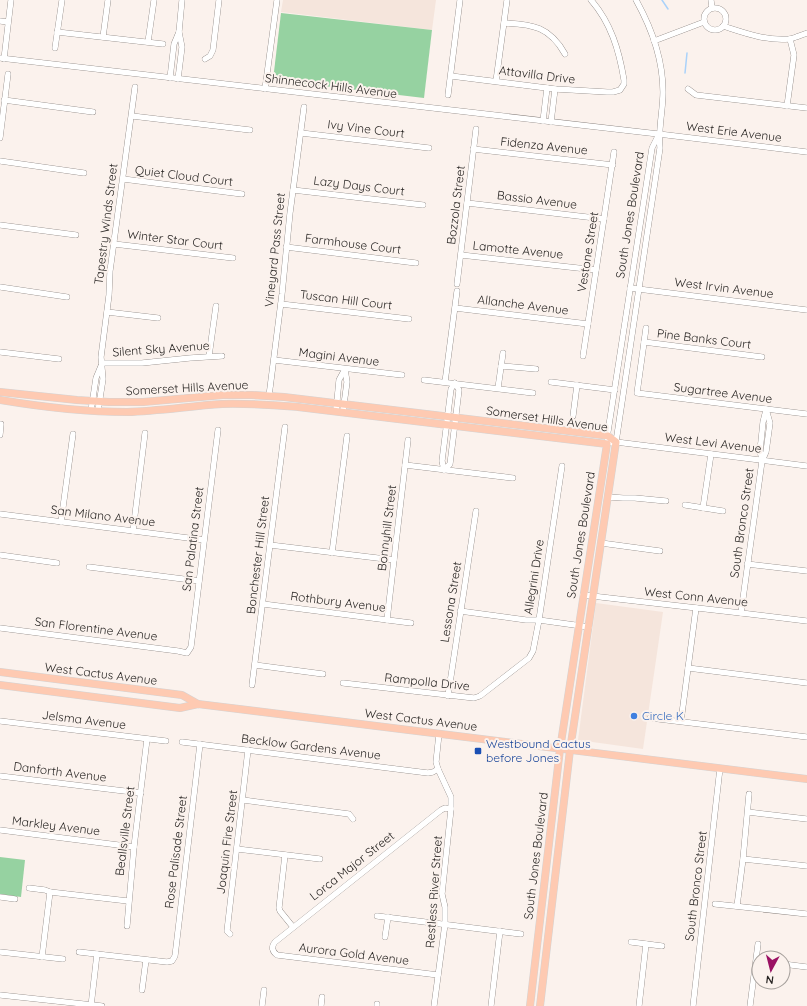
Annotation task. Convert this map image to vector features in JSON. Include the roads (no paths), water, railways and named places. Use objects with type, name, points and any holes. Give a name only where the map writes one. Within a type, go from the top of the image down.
[{"type":"main road","name":"Somerset Hills Avenue","points":[[0,392],[96,402],[143,402],[224,395],[269,396],[452,417],[616,442]]},
{"type":"main road","name":"Somerset Hills Avenue","points":[[0,400],[32,405],[94,411],[150,411],[222,404],[252,403],[336,411],[451,425],[607,440]]},
{"type":"main road","name":"South Jones Boulevard","points":[[530,1006],[560,749],[607,440]]},
{"type":"main road","name":"South Jones Boulevard","points":[[540,1006],[570,750],[616,442]]},
{"type":"main road","name":"West Cactus Avenue","points":[[0,672],[182,695],[198,704]]},
{"type":"main road","name":"West Cactus Avenue","points":[[0,685],[180,708],[198,704],[807,780]]},
{"type":"street","points":[[2,58],[11,0]]},
{"type":"street","points":[[55,48],[62,0]]},
{"type":"street","points":[[103,37],[108,0]]},
{"type":"street","points":[[148,42],[154,0]]},
{"type":"street","points":[[178,79],[182,47],[179,32],[182,0]]},
{"type":"street","points":[[205,59],[210,56],[213,50],[219,0]]},
{"type":"street","points":[[265,89],[277,0]]},
{"type":"street","points":[[448,94],[460,0]]},
{"type":"street","points":[[496,81],[507,0]]},
{"type":"street","name":"Attavilla Drive","points":[[451,76],[555,89],[608,92],[620,90],[624,84],[624,80],[618,51],[609,27],[591,0]]},
{"type":"street","points":[[636,0],[654,41],[660,66],[663,92],[659,134]]},
{"type":"street","points":[[711,0],[712,8]]},
{"type":"street","points":[[712,8],[717,8],[723,12],[726,17],[723,26],[718,30],[712,30],[707,27],[704,22],[705,13],[712,8]]},
{"type":"street","points":[[0,21],[8,22]]},
{"type":"street","points":[[654,41],[704,22]]},
{"type":"street","points":[[504,23],[527,25],[546,32],[554,38],[565,54]]},
{"type":"street","points":[[723,26],[747,34],[770,39],[790,38],[807,33]]},
{"type":"street","points":[[57,32],[163,44]]},
{"type":"street","points":[[170,78],[174,44],[179,32]]},
{"type":"street","points":[[788,106],[794,55],[790,38]]},
{"type":"street","name":"Shinnecock Hills Avenue","points":[[2,58],[659,134]]},
{"type":"street","points":[[0,138],[8,74]]},
{"type":"street","name":"Tapestry Winds Street","points":[[94,411],[103,378],[101,357],[109,295],[110,272],[136,87]]},
{"type":"street","points":[[543,121],[546,88]]},
{"type":"street","points":[[551,122],[555,89]]},
{"type":"street","points":[[688,89],[696,95],[807,108]]},
{"type":"street","points":[[4,100],[93,112]]},
{"type":"street","name":"Vineyard Pass Street","points":[[269,396],[304,107]]},
{"type":"street","points":[[132,116],[250,130]]},
{"type":"street","name":"Bozzola Street","points":[[457,284],[476,129]]},
{"type":"street","name":"Ivy Vine Court","points":[[301,133],[429,148]]},
{"type":"street","name":"West Erie Avenue","points":[[659,134],[807,152]]},
{"type":"street","name":"South Jones Boulevard","points":[[607,440],[652,148],[659,134]]},
{"type":"street","name":"South Jones Boulevard","points":[[616,442],[660,148],[659,134]]},
{"type":"street","name":"Fidenza Avenue","points":[[473,149],[613,165]]},
{"type":"street","name":"Vestone Street","points":[[583,356],[614,152]]},
{"type":"street","points":[[0,161],[84,173]]},
{"type":"street","name":"Quiet Cloud Court","points":[[123,179],[242,194]]},
{"type":"street","name":"Lazy Days Court","points":[[293,190],[422,205]]},
{"type":"street","name":"Bassio Avenue","points":[[467,202],[604,219]]},
{"type":"street","points":[[0,225],[76,235]]},
{"type":"street","name":"Winter Star Court","points":[[114,244],[233,258]]},
{"type":"street","name":"Farmhouse Court","points":[[286,247],[416,263]]},
{"type":"street","name":"Lamotte Avenue","points":[[461,255],[596,270]]},
{"type":"street","points":[[0,287],[67,297]]},
{"type":"street","name":"West Irvin Avenue","points":[[630,288],[807,310]]},
{"type":"street","points":[[445,382],[457,290]]},
{"type":"street","name":"Tuscan Hill Court","points":[[281,304],[409,319]]},
{"type":"street","points":[[209,356],[216,306]]},
{"type":"street","name":"Allanche Avenue","points":[[454,308],[588,324]]},
{"type":"street","points":[[107,312],[158,318]]},
{"type":"street","points":[[644,342],[646,328]]},
{"type":"street","name":"Pine Banks Court","points":[[644,342],[762,357]]},
{"type":"street","name":"Sugartree Avenue","points":[[644,342],[637,393],[807,414]]},
{"type":"street","points":[[0,352],[59,360]]},
{"type":"street","points":[[498,388],[503,353]]},
{"type":"street","name":"Silent Sky Avenue","points":[[102,364],[142,363],[222,356]]},
{"type":"street","name":"Magini Avenue","points":[[274,360],[402,375]]},
{"type":"street","points":[[501,366],[536,369]]},
{"type":"street","points":[[336,411],[340,380],[345,368]]},
{"type":"street","points":[[343,412],[347,382],[345,368]]},
{"type":"street","points":[[424,380],[533,393]]},
{"type":"street","points":[[552,382],[615,390]]},
{"type":"street","points":[[444,470],[450,464],[451,425],[459,390],[454,383]]},
{"type":"street","points":[[573,416],[577,385]]},
{"type":"street","name":"South Bronco Street","points":[[741,613],[762,461],[766,452],[770,423],[766,409]]},
{"type":"street","points":[[0,435],[1,424]]},
{"type":"street","name":"Bonchester Hill Street","points":[[252,685],[285,428]]},
{"type":"street","name":"San Palatina Street","points":[[189,652],[191,647],[218,430]]},
{"type":"street","points":[[133,530],[145,433]]},
{"type":"street","points":[[61,522],[72,434]]},
{"type":"street","points":[[332,553],[347,436]]},
{"type":"street","name":"Bonnyhill Street","points":[[387,620],[408,440]]},
{"type":"street","name":"West Levi Avenue","points":[[616,442],[807,466]]},
{"type":"street","points":[[703,508],[711,454]]},
{"type":"street","points":[[405,465],[513,478]]},
{"type":"street","name":"Allegrini Drive","points":[[503,679],[532,654],[539,620],[562,466]]},
{"type":"street","points":[[608,497],[666,501]]},
{"type":"street","points":[[685,505],[723,511]]},
{"type":"street","name":"Lessona Street","points":[[448,696],[476,511]]},
{"type":"street","name":"San Milano Avenue","points":[[0,514],[204,540]]},
{"type":"street","points":[[601,543],[660,551]]},
{"type":"street","points":[[270,545],[394,560]]},
{"type":"street","points":[[0,555],[57,563]]},
{"type":"street","points":[[747,564],[807,571]]},
{"type":"street","points":[[89,567],[199,581]]},
{"type":"street","name":"West Conn Avenue","points":[[583,595],[807,621]]},
{"type":"street","name":"Rothbury Avenue","points":[[263,604],[411,623]]},
{"type":"street","points":[[681,721],[696,608]]},
{"type":"street","points":[[460,611],[588,627]]},
{"type":"street","name":"San Florentine Avenue","points":[[0,628],[184,653],[189,652]]},
{"type":"street","points":[[255,665],[323,674]]},
{"type":"street","points":[[688,668],[807,682]]},
{"type":"street","name":"Rampolla Drive","points":[[343,683],[448,696],[477,698],[503,679]]},
{"type":"street","points":[[650,718],[807,737]]},
{"type":"street","name":"Jelsma Avenue","points":[[0,721],[166,741]]},
{"type":"street","name":"Restless River Street","points":[[434,1006],[445,924],[445,907],[442,894],[451,809],[450,797],[436,762],[439,734]]},
{"type":"street","name":"Beallsville Street","points":[[127,926],[128,901],[147,739]]},
{"type":"street","name":"Becklow Gardens Avenue","points":[[182,742],[428,773],[438,769]]},
{"type":"street","name":"Rose Palisade Street","points":[[146,960],[167,962],[172,961],[175,956],[200,744]]},
{"type":"street","name":"Joaquin Fire Street","points":[[230,934],[227,931],[248,750]]},
{"type":"street","name":"South Bronco Street","points":[[693,1006],[720,768]]},
{"type":"street","name":"Danforth Avenue","points":[[0,776],[141,793]]},
{"type":"street","points":[[737,906],[749,794]]},
{"type":"street","points":[[243,800],[349,814],[353,819]]},
{"type":"street","name":"Lorca Major Street","points":[[272,947],[274,942],[441,810],[445,808],[451,809]]},
{"type":"street","points":[[748,812],[807,819]]},
{"type":"street","name":"Markley Avenue","points":[[0,830],[134,847]]},
{"type":"street","points":[[237,848],[320,859]]},
{"type":"street","points":[[284,855],[279,908],[293,927]]},
{"type":"street","points":[[743,859],[807,866]]},
{"type":"street","points":[[29,888],[50,892],[128,901]]},
{"type":"street","points":[[42,957],[50,892]]},
{"type":"street","points":[[0,897],[15,899]]},
{"type":"street","points":[[715,904],[807,914]]},
{"type":"street","points":[[377,916],[521,934]]},
{"type":"street","points":[[385,937],[388,917]]},
{"type":"street","points":[[491,1006],[500,931]]},
{"type":"street","points":[[631,942],[662,946]]},
{"type":"street","points":[[639,1006],[646,944]]},
{"type":"street","points":[[758,944],[758,950]]},
{"type":"street","name":"Aurora Gold Avenue","points":[[272,947],[273,952],[277,955],[438,975]]},
{"type":"street","points":[[0,952],[63,959]]},
{"type":"street","points":[[80,952],[146,960],[142,990]]},
{"type":"street","points":[[91,1005],[97,954]]},
{"type":"street","points":[[791,965],[807,966]]},
{"type":"street","points":[[262,1006],[264,990]]},
{"type":"street","points":[[750,1006],[752,990]]},
{"type":"street","points":[[0,995],[102,1006]]},
{"type":"street","points":[[320,1006],[322,997]]},
{"type":"waterway","points":[[662,0],[668,9]]},
{"type":"waterway","points":[[685,73],[687,53]]},
{"type":"place","name":"Circle K","points":[[634,716]]},
{"type":"place","name":"Westbound Cactus before Jones","points":[[478,751]]}]
